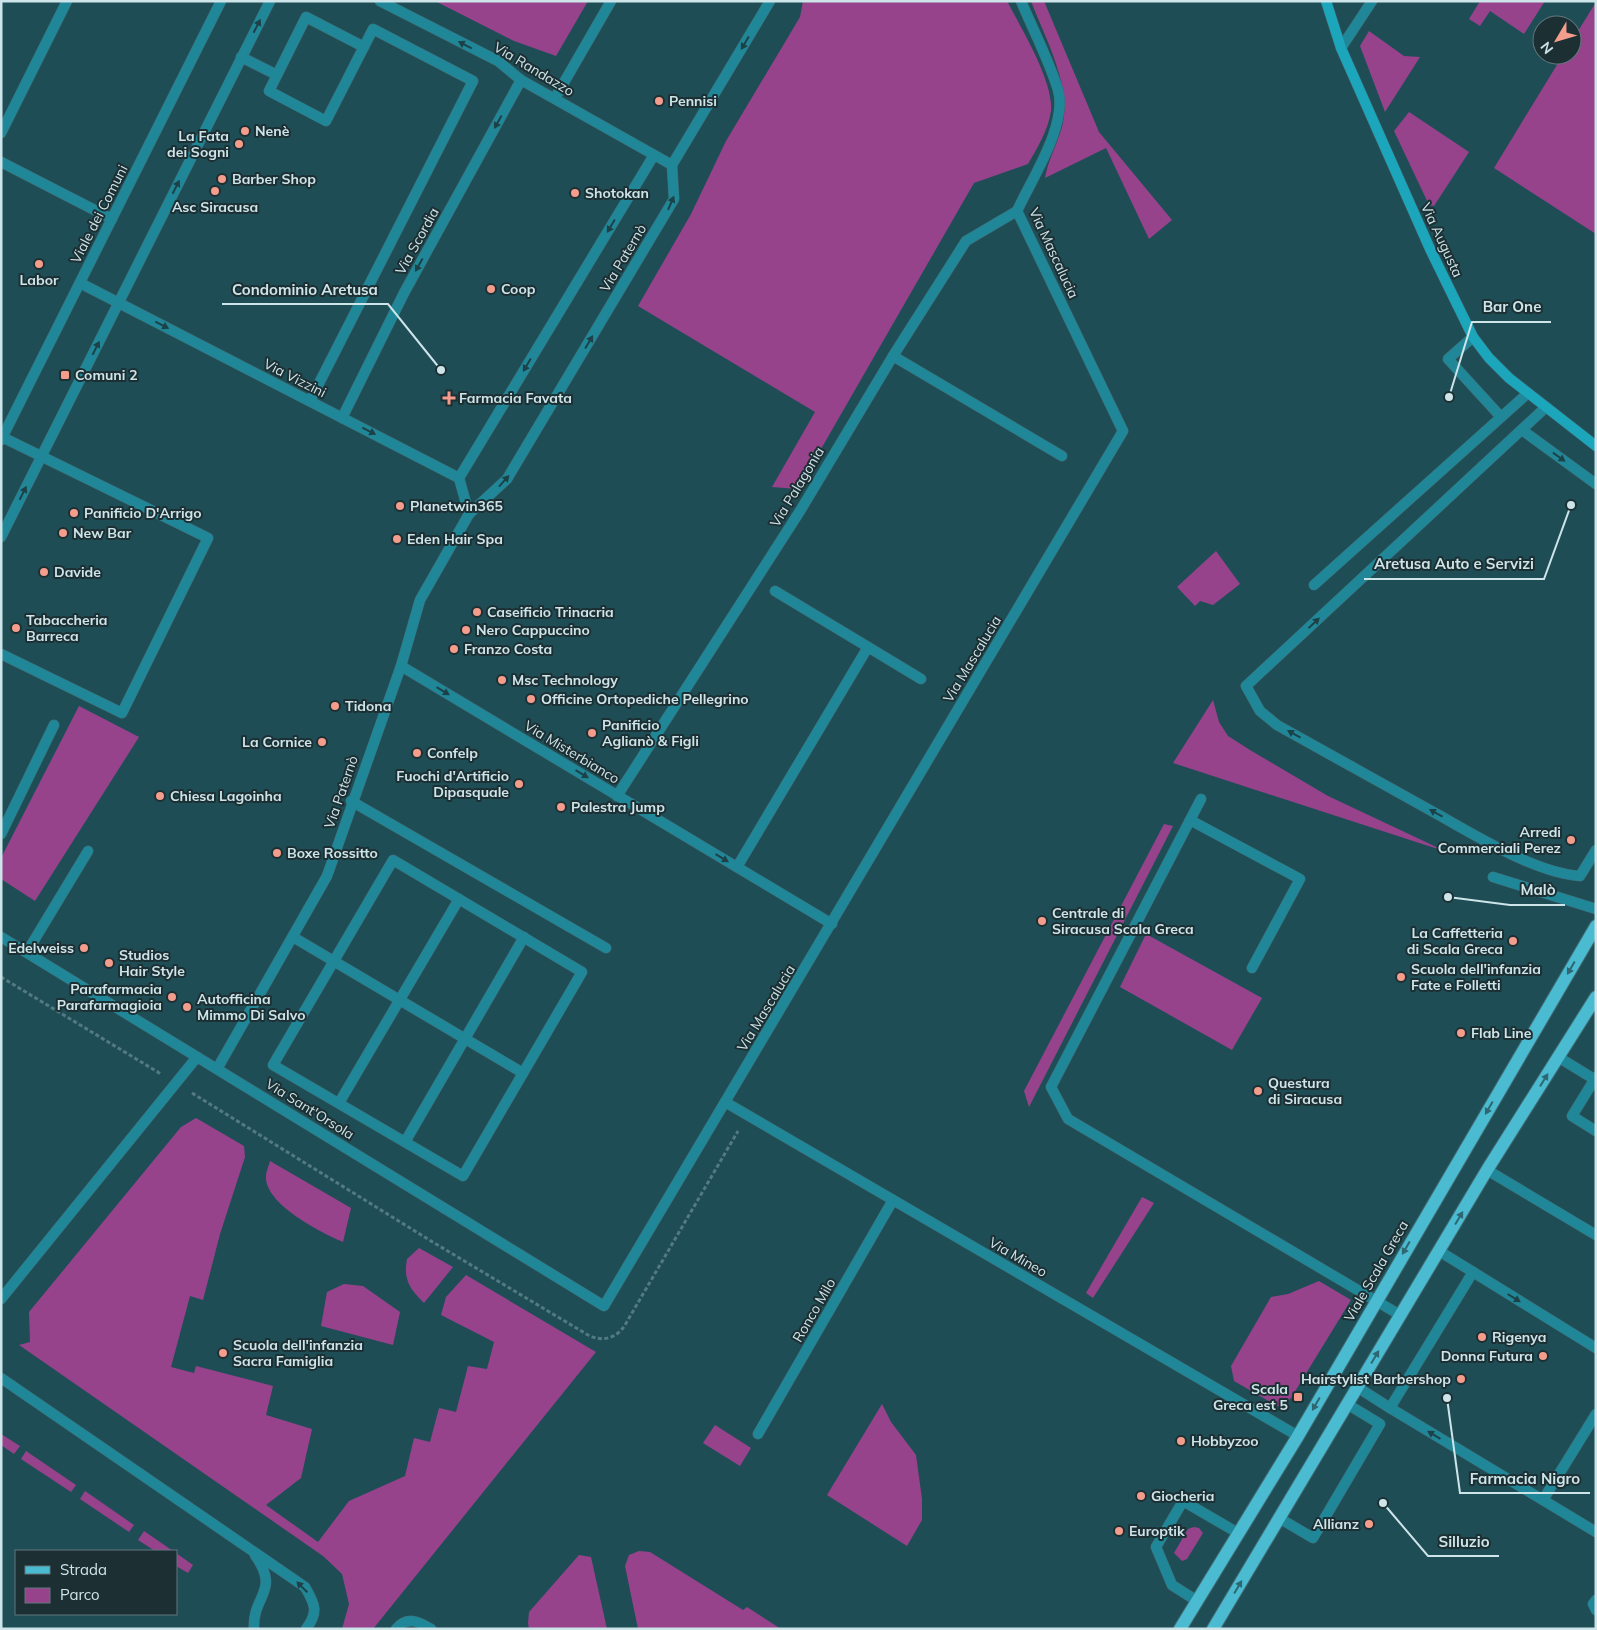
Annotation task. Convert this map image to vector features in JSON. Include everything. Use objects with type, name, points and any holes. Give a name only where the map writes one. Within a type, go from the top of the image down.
[{"type":"main road","name":"Via Augusta","points":[[1326,1],[1341,48],[1430,249],[1473,337],[1489,358],[1528,393],[1596,446]]},
{"type":"main road","name":"Viale Scala Greca","points":[[1180,1629],[1298,1436],[1596,926]]},
{"type":"main road","points":[[1212,1629],[1487,1170],[1596,997]]},
{"type":"street","points":[[1,133],[68,1]]},
{"type":"street","name":"Viale dei Comuni","points":[[2,438],[221,1]]},
{"type":"street","points":[[1,537],[270,1]]},
{"type":"street","name":"Via Randazzo","points":[[380,1],[498,61],[521,80],[672,165]]},
{"type":"street","points":[[555,98],[611,1]]},
{"type":"street","points":[[672,165],[770,1]]},
{"type":"street","name":"Via Mascalucia","points":[[604,1306],[1123,431],[1017,211],[1055,130],[1058,113],[1058,91],[1021,1]]},
{"type":"street","points":[[1341,48],[1372,1]]},
{"type":"street","points":[[310,401],[473,82],[373,30],[326,121],[269,91],[306,17],[364,47]]},
{"type":"street","points":[[242,57],[277,75]]},
{"type":"street","name":"Via Scordia","points":[[342,418],[404,293],[521,80]]},
{"type":"street","name":"Via Paternò","points":[[459,478],[654,155]]},
{"type":"street","points":[[1,162],[112,219]]},
{"type":"street","name":"Via Paternò","points":[[217,1068],[327,876],[401,666],[420,600],[469,514],[507,479],[674,199],[672,165]]},
{"type":"street","name":"Via Palagonia","points":[[618,796],[800,511],[892,356],[966,241],[1017,211]]},
{"type":"street","name":"Via Vizzini","points":[[80,283],[459,478]]},
{"type":"street","points":[[1473,337],[1448,359],[1501,417]]},
{"type":"street","points":[[892,356],[1062,456]]},
{"type":"street","points":[[1314,585],[1528,393]]},
{"type":"street","points":[[1546,408],[1246,686],[1260,711],[1277,725],[1470,832],[1526,860],[1565,875],[1580,876],[1596,850]]},
{"type":"street","points":[[1522,430],[1596,484]]},
{"type":"street","points":[[1,654],[122,713],[208,538],[2,438]]},
{"type":"street","points":[[459,478],[469,514]]},
{"type":"street","points":[[775,591],[922,679]]},
{"type":"street","points":[[737,867],[868,647]]},
{"type":"street","name":"Via Misterbianco","points":[[401,666],[832,924]]},
{"type":"street","points":[[1,834],[54,725]]},
{"type":"street","points":[[1201,799],[1051,1087],[1068,1119],[1400,1315]]},
{"type":"street","points":[[352,801],[606,948]]},
{"type":"street","points":[[1190,820],[1300,879],[1252,968]]},
{"type":"street","points":[[27,952],[88,851]]},
{"type":"street","points":[[393,860],[524,937],[582,972],[463,1176],[274,1064],[393,860]]},
{"type":"street","points":[[1493,877],[1596,909]]},
{"type":"street","points":[[339,1103],[459,899]]},
{"type":"street","name":"Via Sant'Orsola","points":[[1,936],[604,1306]]},
{"type":"street","points":[[293,937],[523,1072]]},
{"type":"street","points":[[405,1142],[524,937]]},
{"type":"street","points":[[1,1299],[197,1057]]},
{"type":"street","points":[[1558,1057],[1595,1078],[1572,1116],[1596,1131]]},
{"type":"street","name":"Via Mineo","points":[[725,1102],[1298,1436]]},
{"type":"street","points":[[1487,1170],[1596,1235]]},
{"type":"street","name":"Ronco Milo","points":[[758,1434],[893,1200]]},
{"type":"street","points":[[1438,1251],[1596,1348]]},
{"type":"street","points":[[1390,1408],[1473,1272]]},
{"type":"street","points":[[1,1378],[304,1587],[314,1602],[314,1619],[306,1629]]},
{"type":"street","points":[[1357,1387],[1596,1532]]},
{"type":"street","points":[[1279,1518],[1313,1538],[1380,1424],[1347,1404]]},
{"type":"street","points":[[1543,1500],[1596,1414]]},
{"type":"street","points":[[1197,1601],[1172,1585],[1156,1547],[1183,1501],[1238,1533]]},
{"type":"street","points":[[252,1550],[264,1568],[267,1583],[253,1617],[254,1629]]},
{"type":"street","points":[[1596,1600],[1594,1604],[1596,1610]]},
{"type":"street","points":[[396,1629],[406,1621],[417,1620],[431,1629]]},
{"type":"green space","points":[[435,1],[588,1],[556,56],[514,41]]},
{"type":"green space","points":[[803,1],[1007,1],[1042,71],[1051,99],[1051,111],[1045,132],[1028,164],[974,183],[798,489],[772,487],[815,412],[638,306],[691,214],[726,141],[800,17]]},
{"type":"green space","points":[[1031,1],[1044,1],[1099,132],[1172,220],[1149,239],[1106,148],[1045,178],[1062,127],[1064,96],[1056,63]]},
{"type":"green space","points":[[1480,1],[1545,1],[1536,15],[1532,15],[1532,21],[1524,34],[1490,11],[1480,26],[1469,19]]},
{"type":"green space","points":[[1596,2],[1596,234],[1494,168],[1557,65],[1582,65],[1582,25]]},
{"type":"green space","points":[[1369,31],[1404,56],[1420,57],[1385,112],[1360,46]]},
{"type":"green space","points":[[1409,112],[1469,152],[1434,206],[1429,205],[1394,131]]},
{"type":"green space","points":[[1216,551],[1240,584],[1213,605],[1200,601],[1195,606],[1177,587]]},
{"type":"green space","points":[[1213,700],[1219,722],[1228,736],[1328,796],[1447,852],[1173,763]]},
{"type":"green space","points":[[79,706],[139,737],[35,901],[1,879],[1,858]]},
{"type":"green space","points":[[1164,824],[1173,826],[1029,1107],[1024,1091]]},
{"type":"green space","points":[[1146,934],[1262,998],[1232,1050],[1120,987]]},
{"type":"green space","points":[[196,1118],[244,1146],[245,1157],[220,1234],[203,1300],[190,1296],[171,1367],[194,1373],[196,1366],[273,1386],[266,1415],[312,1429],[301,1478],[266,1505],[318,1542],[349,1501],[405,1476],[414,1438],[430,1442],[439,1408],[456,1412],[468,1366],[487,1369],[494,1342],[441,1315],[446,1297],[466,1275],[596,1352],[373,1629],[342,1629],[349,1604],[342,1574],[323,1556],[19,1345],[30,1342],[29,1312],[181,1127]]},
{"type":"green space","points":[[270,1161],[351,1208],[343,1242],[309,1225],[284,1207],[274,1197],[268,1187],[266,1176]]},
{"type":"green space","points":[[1142,1197],[1154,1203],[1093,1298],[1086,1293]]},
{"type":"green space","points":[[419,1248],[453,1267],[424,1303],[411,1288],[406,1273],[407,1259]]},
{"type":"green space","points":[[1319,1281],[1351,1300],[1291,1398],[1283,1406],[1277,1406],[1234,1381],[1231,1366],[1271,1297],[1288,1294]]},
{"type":"green space","points":[[344,1284],[363,1286],[400,1312],[393,1345],[321,1326],[327,1292]]},
{"type":"green space","points":[[882,1404],[891,1422],[916,1455],[922,1499],[922,1520],[907,1546],[827,1495]]},
{"type":"green space","points":[[715,1425],[751,1448],[740,1466],[703,1443]]},
{"type":"green space","points":[[1,1434],[20,1446],[14,1454],[1,1445]]},
{"type":"green space","points":[[26,1451],[76,1485],[71,1492],[21,1459]]},
{"type":"green space","points":[[85,1491],[134,1525],[129,1532],[80,1499]]},
{"type":"green space","points":[[1199,1528],[1203,1533],[1187,1559],[1182,1561],[1174,1553],[1188,1529]]},
{"type":"green space","points":[[144,1531],[172,1550],[153,1550],[138,1540]]},
{"type":"green space","points":[[639,1551],[650,1552],[743,1610],[747,1607],[781,1629],[638,1629],[625,1566],[629,1555]]},
{"type":"green space","points":[[178,1554],[193,1565],[188,1573],[178,1567]]},
{"type":"green space","points":[[579,1555],[591,1557],[607,1629],[529,1629],[529,1612]]},
{"type":"place","name":"Pennisi","points":[[659,101]]},
{"type":"place","name":"Nenè","points":[[245,131]]},
{"type":"place","name":"La Fata dei Sogni","points":[[239,144]]},
{"type":"place","name":"Barber Shop","points":[[222,179]]},
{"type":"place","name":"Asc Siracusa","points":[[215,191]]},
{"type":"place","name":"Shotokan","points":[[575,193]]},
{"type":"place","name":"Labor","points":[[39,264]]},
{"type":"place","name":"Coop","points":[[491,289]]},
{"type":"place","name":"Condominio Aretusa","points":[[441,370]]},
{"type":"place","name":"Comuni 2","points":[[65,375]]},
{"type":"place","name":"Bar One","points":[[1449,397]]},
{"type":"place","name":"Farmacia Favata","points":[[449,398]]},
{"type":"place","name":"Aretusa Auto e Servizi","points":[[1571,505]]},
{"type":"place","name":"Planetwin365","points":[[400,506]]},
{"type":"place","name":"Panificio D'Arrigo","points":[[74,513]]},
{"type":"place","name":"New Bar","points":[[63,533]]},
{"type":"place","name":"Eden Hair Spa","points":[[397,539]]},
{"type":"place","name":"Davide","points":[[44,572]]},
{"type":"place","name":"Caseificio Trinacria","points":[[477,612]]},
{"type":"place","name":"Tabaccheria Barreca","points":[[16,628]]},
{"type":"place","name":"Nero Cappuccino","points":[[466,630]]},
{"type":"place","name":"Franzo Costa","points":[[454,649]]},
{"type":"place","name":"Msc Technology","points":[[502,680]]},
{"type":"place","name":"Officine Ortopediche Pellegrino","points":[[531,699]]},
{"type":"place","name":"Tidona","points":[[335,706]]},
{"type":"place","name":"Panificio Aglianò & Figli","points":[[592,733]]},
{"type":"place","name":"La Cornice","points":[[322,742]]},
{"type":"place","name":"Confelp","points":[[417,753]]},
{"type":"place","name":"Fuochi d'Artificio Dipasquale","points":[[519,784]]},
{"type":"place","name":"Chiesa Lagoinha","points":[[160,796]]},
{"type":"place","name":"Palestra Jump","points":[[561,807]]},
{"type":"place","name":"Arredi Commerciali Perez","points":[[1571,840]]},
{"type":"place","name":"Boxe Rossitto","points":[[277,853]]},
{"type":"place","name":"Malò","points":[[1448,897]]},
{"type":"place","name":"Centrale di Siracusa Scala Greca","points":[[1042,921]]},
{"type":"place","name":"La Caffetteria di Scala Greca","points":[[1513,941]]},
{"type":"place","name":"Edelweiss","points":[[84,948]]},
{"type":"place","name":"Studios Hair Style","points":[[109,963]]},
{"type":"place","name":"Scuola dell'infanzia Fate e Folletti","points":[[1401,977]]},
{"type":"place","name":"Parafarmacia Parafarmagioia","points":[[172,997]]},
{"type":"place","name":"Autofficina Mimmo Di Salvo","points":[[187,1007]]},
{"type":"place","name":"Flab Line","points":[[1461,1033]]},
{"type":"place","name":"Questura di Siracusa","points":[[1258,1091]]},
{"type":"place","name":"Rigenya","points":[[1482,1337]]},
{"type":"place","name":"Scuola dell'infanzia Sacra Famiglia","points":[[223,1353]]},
{"type":"place","name":"Donna Futura","points":[[1543,1356]]},
{"type":"place","name":"Hairstylist Barbershop","points":[[1461,1379]]},
{"type":"place","name":"Scala Greca est 5","points":[[1298,1397]]},
{"type":"place","name":"Farmacia Nigro","points":[[1447,1398]]},
{"type":"place","name":"Hobbyzoo","points":[[1181,1441]]},
{"type":"place","name":"Giocheria","points":[[1141,1496]]},
{"type":"place","name":"Silluzio","points":[[1383,1503]]},
{"type":"place","name":"Allianz","points":[[1369,1524]]},
{"type":"place","name":"Europtik","points":[[1119,1531]]}]
